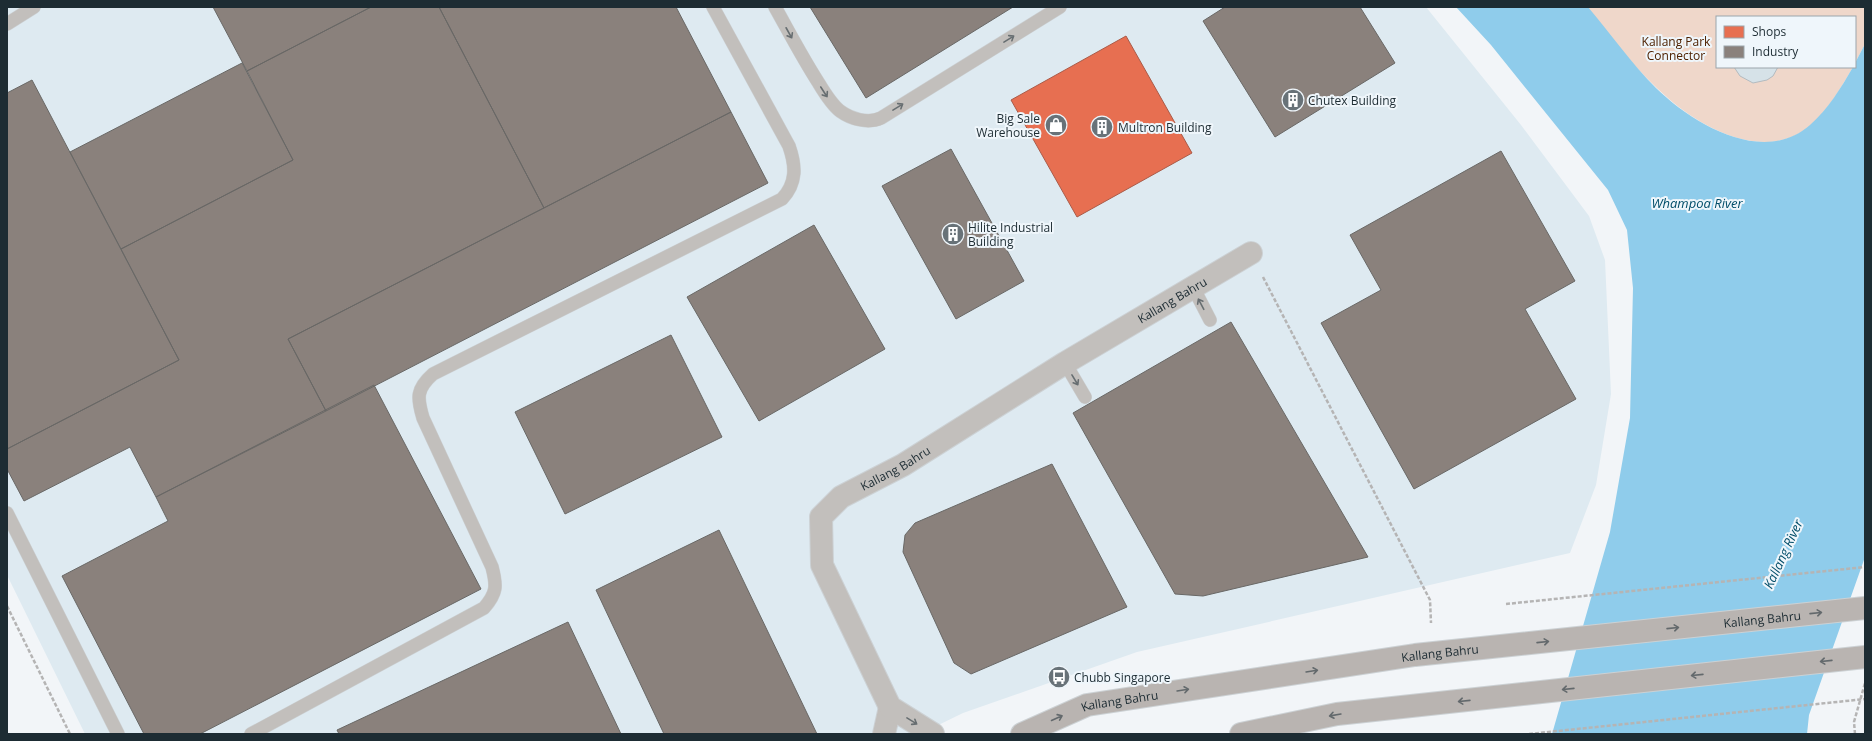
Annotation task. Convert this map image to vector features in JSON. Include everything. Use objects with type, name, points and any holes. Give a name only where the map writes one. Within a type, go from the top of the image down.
[{"type":"main road","name":"Kallang Bahru","points":[[1022,734],[1087,705],[1416,655],[1865,608]]},
{"type":"main road","points":[[1240,734],[1337,714],[1865,657]]},
{"type":"street","name":"Kallang Bahru","points":[[890,707],[822,565],[821,517],[842,497],[903,465],[1065,363],[1251,253]]},
{"type":"street","points":[[884,734],[890,707],[933,734]]},
{"type":"lane","points":[[7,24],[34,7]]},
{"type":"lane","points":[[252,734],[484,608],[491,600],[495,591],[496,580],[492,567],[423,418],[419,405],[419,392],[424,382],[433,374],[782,199],[789,191],[794,182],[795,169],[789,146],[713,7]]},
{"type":"lane","points":[[775,7],[803,59],[828,98],[840,111],[854,118],[869,121],[881,118],[1060,7]]},
{"type":"lane","points":[[1193,287],[1210,320]]},
{"type":"lane","points":[[1065,363],[1085,397]]},
{"type":"lane","points":[[7,513],[118,734]]},
{"type":"path","points":[[1251,253],[1430,600],[1431,623]]},
{"type":"path","points":[[1506,604],[1865,568]]},
{"type":"path","points":[[7,606],[70,734]]},
{"type":"path","points":[[1855,734],[1854,722],[1865,683]]},
{"type":"path","points":[[1529,734],[1865,699]]},
{"type":"shaded area","points":[[7,7],[1426,7],[1521,125],[1589,216],[1605,260],[1611,394],[1596,485],[1570,553],[1137,652],[963,713],[920,734],[85,734],[7,575]]},
{"type":"green space","name":"Kallang Park Connector","points":[[1584,7],[1865,7],[1865,44],[1856,61],[1856,16],[1716,16],[1716,68],[1852,68],[1839,91],[1817,120],[1793,136],[1774,141],[1756,141],[1736,138],[1718,131],[1700,121],[1684,111],[1657,89]]},
{"type":"water","points":[[1456,7],[1588,7],[1638,69],[1671,102],[1689,115],[1729,135],[1750,141],[1771,142],[1791,137],[1817,119],[1839,90],[1852,68],[1856,68],[1856,61],[1865,44],[1865,557],[1809,715],[1807,734],[1552,734],[1610,532],[1630,418],[1633,288],[1627,230],[1608,190],[1491,45]]},
{"type":"building: Shops","name":"Multron Building","points":[[1126,36],[1192,153],[1077,217],[1011,100]]},
{"type":"building: Industry","points":[[213,7],[371,7],[247,71]]},
{"type":"building: Industry","points":[[371,7],[439,7],[544,208],[288,339],[326,411],[156,497],[130,447],[24,501],[7,469],[7,449],[179,360],[121,249],[293,160],[247,71]]},
{"type":"building: Industry","points":[[439,7],[676,7],[731,112],[544,208]]},
{"type":"building: Industry","points":[[810,7],[1013,7],[866,98]]},
{"type":"building: Industry","name":"Chutex Building","points":[[1225,7],[1360,7],[1395,63],[1275,137],[1203,21]]},
{"type":"building: Industry","points":[[242,63],[293,160],[121,249],[70,152]]},
{"type":"building: Industry","points":[[32,80],[179,360],[7,449],[7,93]]},
{"type":"building: Industry","points":[[731,112],[768,183],[326,411],[288,339]]},
{"type":"building: Industry","name":"Hilite Industrial Building","points":[[951,149],[1024,281],[956,319],[882,186]]},
{"type":"building: Industry","points":[[1501,151],[1575,281],[1525,309],[1576,399],[1414,489],[1321,323],[1381,290],[1350,235]]},
{"type":"building: Industry","points":[[814,225],[885,349],[759,421],[687,297]]},
{"type":"building: Industry","points":[[1231,322],[1368,557],[1203,596],[1175,594],[1073,413]]},
{"type":"building: Industry","points":[[671,335],[722,437],[565,514],[515,412]]},
{"type":"building: Industry","points":[[374,385],[481,589],[200,734],[144,734],[62,576],[168,521],[156,497]]},
{"type":"building: Industry","points":[[1052,464],[1127,607],[971,674],[954,663],[903,552],[905,535],[915,523]]},
{"type":"building: Industry","points":[[719,530],[817,734],[664,734],[596,590]]},
{"type":"building: Industry","points":[[568,622],[621,734],[339,734],[337,730]]},
{"type":"building: Other","points":[[1735,68],[1777,68],[1773,76],[1767,80],[1753,83],[1740,76]]},
{"type":"place","name":"Chutex Building","points":[[1293,100]]},
{"type":"place","name":"Big Sale Warehouse","points":[[1056,125]]},
{"type":"place","name":"Multron Building","points":[[1102,127]]},
{"type":"place","name":"Hilite Industrial Building","points":[[953,234]]},
{"type":"place","name":"Chubb Singapore","points":[[1059,677]]},
{"type":"water label","name":"Whampoa River","points":[[1697,203]]},
{"type":"water label","name":"Kallang River","points":[[1783,554]]}]
